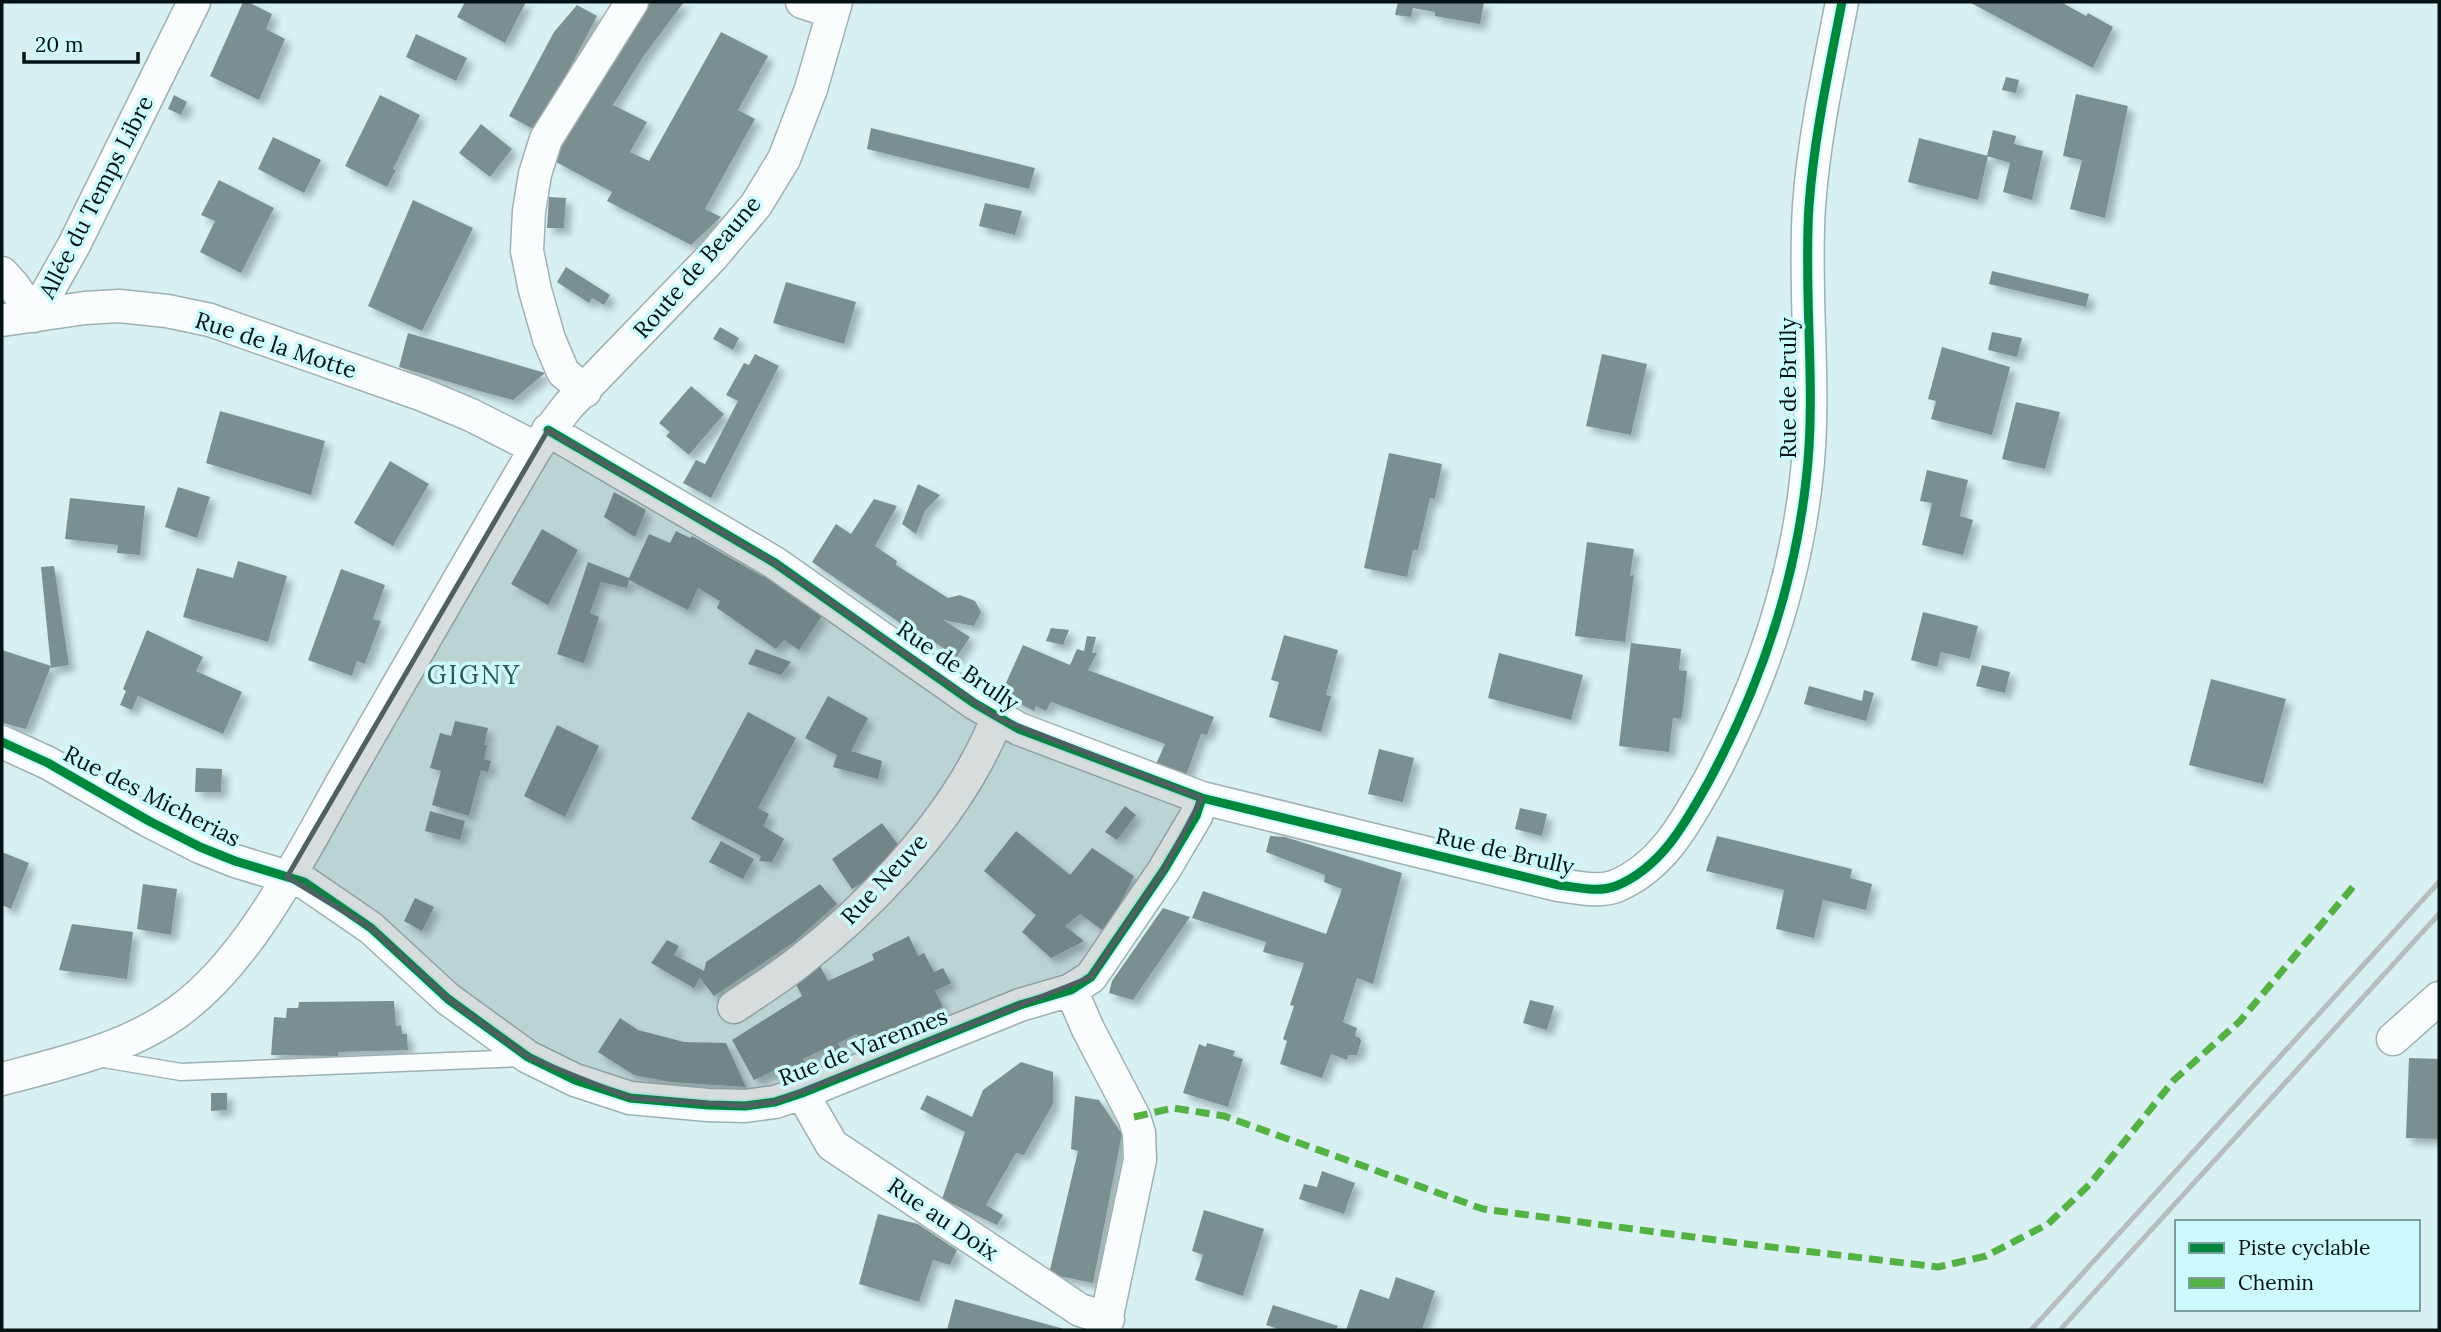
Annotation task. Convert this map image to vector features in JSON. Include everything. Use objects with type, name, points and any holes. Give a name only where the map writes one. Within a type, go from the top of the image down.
[{"type":"street","name":"Allée du Temps Libre","points":[[34,316],[74,245],[194,2]]},
{"type":"street","points":[[585,391],[563,373],[549,340],[527,251],[529,211],[535,174],[546,139],[632,2]]},
{"type":"street","points":[[802,2],[834,7]]},
{"type":"street","name":"Rue de Brully","points":[[542,439],[775,563],[998,718],[1020,729],[1202,798],[1558,885],[1590,889],[1613,887],[1635,876],[1661,854],[1687,821],[1736,731],[1767,655],[1795,554],[1807,480],[1810,428],[1807,289],[1809,205],[1820,118],[1842,2]]},
{"type":"street","name":"Route de Beaune","points":[[2,1079],[89,1056],[135,1036],[178,1012],[207,987],[234,957],[259,924],[287,877],[542,439],[568,406],[712,257],[756,205],[784,159],[811,89],[834,7]]},
{"type":"street","points":[[2,273],[34,316]]},
{"type":"street","name":"Rue de la Motte","points":[[2,320],[119,306],[167,311],[210,320],[542,439]]},
{"type":"street","name":"Rue Neuve","points":[[734,1007],[800,961],[846,922],[907,859],[944,813],[970,773],[998,718]]},
{"type":"street","name":"Rue des Micherias","points":[[2,742],[48,764],[200,847],[287,877]]},
{"type":"street","name":"Rue de Varennes","points":[[287,877],[304,882],[371,928],[448,999],[528,1058],[575,1080],[630,1098],[745,1106],[775,1102],[802,1093],[1020,1005],[1071,990],[1091,977],[1164,870],[1195,816],[1202,798]]},
{"type":"street","points":[[1071,990],[1088,1029],[1134,1117],[1139,1133],[1140,1160],[1106,1324]]},
{"type":"street","points":[[2393,1039],[2439,998]]},
{"type":"street","name":"Rue au Doix","points":[[802,1093],[832,1145],[1080,1310],[1106,1324]]},
{"type":"lane","points":[[89,1056],[181,1072],[528,1058]]},
{"type":"highlighted area","points":[[548,430],[775,563],[998,718],[1202,798],[1164,870],[1091,977],[775,1102],[745,1106],[630,1098],[528,1057],[448,999],[371,928],[287,877]]},
{"type":"building","points":[[243,2],[272,14],[266,29],[285,39],[259,100],[210,76]]},
{"type":"building","points":[[465,2],[526,2],[505,43],[457,17]]},
{"type":"building","points":[[651,2],[684,2],[643,57],[613,105],[647,122],[630,152],[649,161],[721,32],[768,56],[738,110],[755,119],[705,209],[721,217],[691,245],[607,201],[612,192],[556,162],[563,136],[629,30]]},
{"type":"building","points":[[1398,2],[1484,2],[1480,24],[1435,16],[1435,12],[1413,8],[1411,17],[1395,15]]},
{"type":"building","points":[[1969,2],[2061,2],[2113,27],[2093,68]]},
{"type":"building","points":[[577,5],[597,16],[537,131],[509,116],[554,32]]},
{"type":"building","points":[[416,34],[467,58],[456,81],[406,57]]},
{"type":"building","points":[[2006,77],[2019,80],[2016,93],[2002,90]]},
{"type":"building","points":[[2076,94],[2128,106],[2105,218],[2070,209],[2082,160],[2063,156]]},
{"type":"building","points":[[174,95],[187,102],[181,115],[168,109]]},
{"type":"building","points":[[380,95],[420,115],[387,187],[345,166]]},
{"type":"building","points":[[481,124],[512,149],[490,177],[459,153]]},
{"type":"building","points":[[871,128],[1035,168],[1029,189],[867,149]]},
{"type":"building","points":[[1993,130],[2016,136],[2014,144],[2043,151],[2032,200],[2003,192],[2010,163],[1987,156]]},
{"type":"building","points":[[273,137],[321,160],[304,193],[258,169]]},
{"type":"building","points":[[1919,138],[1988,156],[1978,200],[1908,182]]},
{"type":"building","points":[[219,180],[274,208],[241,273],[200,252],[215,221],[201,215]]},
{"type":"building","points":[[549,197],[566,198],[564,228],[547,228]]},
{"type":"building","points":[[413,200],[473,228],[422,331],[368,306]]},
{"type":"building","points":[[985,203],[1022,211],[1015,235],[979,226]]},
{"type":"building","points":[[566,267],[610,295],[604,305],[592,298],[589,303],[557,282]]},
{"type":"building","points":[[1992,271],[2089,294],[2086,307],[1989,284]]},
{"type":"building","points":[[786,282],[856,302],[844,344],[773,323]]},
{"type":"building","points":[[720,327],[739,338],[733,350],[713,339]]},
{"type":"building","points":[[1992,332],[2022,338],[2017,357],[1988,350]]},
{"type":"building","points":[[408,333],[545,373],[513,400],[483,392],[399,367]]},
{"type":"building","points":[[1942,347],[2010,367],[1992,435],[1931,419],[1936,401],[1928,399]]},
{"type":"building","points":[[755,354],[779,366],[711,498],[683,483],[696,460],[705,464],[738,401],[726,395],[744,363],[749,365]]},
{"type":"building","points":[[1602,354],[1647,364],[1631,435],[1586,426]]},
{"type":"building","points":[[691,386],[724,414],[689,455],[666,436],[670,432],[659,423]]},
{"type":"building","points":[[2016,402],[2060,412],[2045,469],[2002,459]]},
{"type":"building","points":[[220,411],[325,441],[311,495],[206,463]]},
{"type":"building","points":[[1389,453],[1442,464],[1435,499],[1430,498],[1418,550],[1413,550],[1407,577],[1364,568]]},
{"type":"building","points":[[390,461],[429,484],[393,546],[354,523]]},
{"type":"building","points":[[1927,470],[1968,480],[1960,516],[1973,520],[1963,555],[1922,545],[1932,503],[1920,501]]},
{"type":"building","points":[[918,484],[940,495],[925,511],[916,534],[902,524]]},
{"type":"building","points":[[178,487],[210,497],[197,538],[165,527]]},
{"type":"building","points":[[614,492],[646,510],[635,537],[604,517]]},
{"type":"building","points":[[70,498],[145,506],[140,555],[117,553],[118,545],[65,539]]},
{"type":"building","points":[[874,499],[897,506],[875,546],[897,561],[896,565],[948,598],[960,595],[975,601],[981,612],[974,626],[943,620],[970,637],[954,661],[949,657],[951,653],[931,640],[929,643],[812,562],[836,524],[851,534]]},
{"type":"building","points":[[542,529],[578,550],[548,605],[511,584]]},
{"type":"building","points":[[676,531],[690,538],[692,536],[762,576],[766,575],[822,616],[799,650],[784,640],[776,649],[717,608],[720,601],[698,588],[688,610],[629,580],[627,588],[601,582],[590,613],[599,617],[584,663],[557,654],[588,562],[629,578],[649,534],[670,543]]},
{"type":"building","points":[[1587,542],[1634,549],[1630,576],[1634,575],[1625,642],[1575,636]]},
{"type":"building","points":[[238,561],[287,576],[268,642],[183,617],[197,568],[233,578]]},
{"type":"building","points":[[54,566],[69,665],[51,668],[41,567]]},
{"type":"building","points":[[341,569],[385,585],[373,619],[381,621],[365,664],[357,661],[352,676],[308,660]]},
{"type":"building","points":[[1923,612],[1978,626],[1970,659],[1941,652],[1937,667],[1911,660]]},
{"type":"building","points":[[1051,628],[1069,630],[1063,645],[1046,641]]},
{"type":"building","points":[[147,630],[203,657],[196,671],[242,692],[223,734],[138,696],[132,710],[120,705],[126,691],[123,689]]},
{"type":"building","points":[[1284,635],[1338,650],[1326,695],[1331,696],[1321,732],[1269,717],[1279,682],[1271,680]]},
{"type":"building","points":[[1087,636],[1096,637],[1092,653],[1097,653],[1088,670],[1214,717],[1207,735],[1201,734],[1186,776],[1156,764],[1165,744],[1051,702],[1046,711],[1036,706],[1034,711],[1001,694],[1023,645],[1070,665],[1077,649],[1084,651]]},
{"type":"building","points":[[1631,643],[1681,649],[1679,670],[1687,671],[1683,709],[1681,719],[1673,718],[1669,752],[1619,746]]},
{"type":"building","points":[[756,649],[791,662],[781,675],[748,664]]},
{"type":"building","points":[[2,650],[51,666],[26,729],[2,723]]},
{"type":"building","points":[[1499,653],[1583,675],[1571,720],[1488,698]]},
{"type":"building","points":[[1982,665],[2010,672],[2005,693],[1976,686]]},
{"type":"building","points":[[2211,679],[2286,699],[2263,784],[2189,765]]},
{"type":"building","points":[[1809,686],[1862,701],[1864,690],[1874,693],[1866,721],[1804,704]]},
{"type":"building","points":[[828,696],[868,718],[851,751],[882,761],[878,779],[833,767],[837,755],[805,738]]},
{"type":"building","points":[[748,712],[796,738],[758,808],[769,814],[763,826],[784,839],[772,862],[759,861],[761,856],[691,819]]},
{"type":"building","points":[[455,721],[488,728],[484,759],[491,761],[488,772],[481,770],[469,816],[432,805],[441,771],[430,768],[440,733],[451,736]]},
{"type":"building","points":[[557,725],[599,746],[565,817],[524,796]]},
{"type":"building","points":[[1379,749],[1414,758],[1403,802],[1368,794]]},
{"type":"building","points":[[196,768],[222,769],[221,792],[195,792]]},
{"type":"building","points":[[1125,806],[1136,815],[1117,840],[1105,832]]},
{"type":"building","points":[[1520,808],[1547,814],[1542,836],[1515,829]]},
{"type":"building","points":[[430,811],[465,821],[460,840],[425,831]]},
{"type":"building","points":[[882,823],[902,850],[882,869],[852,889],[832,859]]},
{"type":"building","points":[[1016,831],[1070,875],[1092,848],[1134,876],[1109,925],[1102,930],[1080,914],[1065,926],[1084,941],[1051,958],[1022,932],[1036,915],[984,871]]},
{"type":"building","points":[[1270,836],[1285,837],[1402,873],[1373,984],[1357,978],[1343,1022],[1357,1028],[1355,1036],[1361,1041],[1357,1055],[1348,1055],[1347,1060],[1331,1054],[1322,1078],[1280,1064],[1287,1041],[1283,1039],[1294,1006],[1290,1005],[1304,963],[1263,952],[1266,942],[1192,918],[1203,891],[1326,934],[1342,889],[1324,882],[1325,875],[1266,852]]},
{"type":"building","points":[[1717,836],[1852,869],[1850,878],[1872,884],[1866,910],[1823,900],[1814,938],[1776,929],[1784,890],[1706,871]]},
{"type":"building","points":[[721,841],[754,859],[743,879],[709,862]]},
{"type":"building","points":[[2,852],[29,863],[11,909],[2,905]]},
{"type":"building","points":[[143,884],[177,889],[171,935],[137,929]]},
{"type":"building","points":[[820,884],[837,904],[794,942],[714,996],[700,978],[694,988],[651,963],[667,940],[679,946],[674,955],[704,971],[706,962]]},
{"type":"building","points":[[415,898],[434,907],[422,931],[404,921]]},
{"type":"building","points":[[1163,908],[1190,917],[1133,1000],[1109,993],[1112,981]]},
{"type":"building","points":[[72,924],[133,932],[127,979],[59,970]]},
{"type":"building","points":[[909,936],[918,956],[924,953],[934,972],[943,968],[951,983],[935,991],[943,1007],[862,1044],[857,1034],[838,1043],[843,1054],[836,1057],[830,1046],[803,1059],[808,1070],[782,1082],[775,1070],[754,1080],[732,1040],[802,996],[793,978],[819,964],[828,981],[874,960],[872,954]]},
{"type":"building","points":[[1530,1000],[1554,1006],[1547,1030],[1523,1023]]},
{"type":"building","points":[[394,1001],[396,1026],[401,1025],[402,1034],[407,1034],[408,1050],[338,1052],[338,1056],[271,1055],[274,1017],[286,1018],[287,1008],[298,1008],[299,1002]]},
{"type":"building","points":[[620,1018],[638,1030],[684,1042],[726,1043],[746,1087],[671,1082],[634,1075],[598,1052]]},
{"type":"building","points":[[1207,1043],[1235,1051],[1233,1056],[1243,1059],[1228,1107],[1183,1093],[1199,1044],[1206,1047]]},
{"type":"building","points":[[2409,1058],[2439,1059],[2439,1139],[2406,1138]]},
{"type":"building","points":[[1021,1062],[1053,1072],[1053,1104],[1024,1155],[1016,1153],[986,1205],[1003,1215],[997,1225],[942,1199],[965,1132],[920,1109],[927,1095],[972,1117],[983,1090]]},
{"type":"building","points":[[211,1093],[227,1093],[227,1110],[211,1111]]},
{"type":"building","points":[[1075,1096],[1099,1100],[1122,1134],[1093,1283],[1049,1274],[1078,1151],[1071,1149]]},
{"type":"building","points":[[1322,1171],[1355,1183],[1344,1214],[1299,1199],[1304,1184],[1317,1187]]},
{"type":"building","points":[[1204,1210],[1264,1229],[1243,1296],[1195,1280],[1203,1255],[1192,1251]]},
{"type":"building","points":[[878,1214],[918,1224],[957,1250],[950,1265],[933,1260],[919,1302],[859,1284]]},
{"type":"building","points":[[1396,1277],[1435,1291],[1422,1330],[1346,1330],[1360,1289],[1389,1299]]},
{"type":"building","points":[[955,1299],[1064,1329],[1064,1330],[947,1330]]},
{"type":"building","points":[[1273,1305],[1338,1326],[1336,1330],[1281,1330],[1266,1325]]},
{"type":"railway","points":[[2031,1330],[2439,882]]},
{"type":"railway","points":[[2060,1330],[2439,914]]},
{"type":"marked path","points":[[1134,1117],[1173,1108],[1224,1116],[1483,1209],[1938,1267],[1986,1256],[2048,1224],[2090,1184],[2174,1080],[2240,1021],[2357,882]]},
{"type":"cycle path","points":[[548,430],[775,563],[974,703],[1019,729],[1202,798],[1558,885],[1594,889],[1616,886],[1632,878],[1660,855],[1682,827],[1700,797],[1744,710],[1772,636],[1793,560],[1809,447],[1808,240],[1811,180],[1842,2]]},
{"type":"cycle path","points":[[2,742],[48,763],[200,847],[235,861],[304,882],[371,928],[448,999],[528,1057],[575,1080],[630,1098],[708,1105],[745,1106],[775,1102],[1020,1005],[1071,990],[1091,977],[1164,870],[1196,816],[1202,798]]},
{"type":"district","name":"GIGNY","points":[[474,675]]}]
